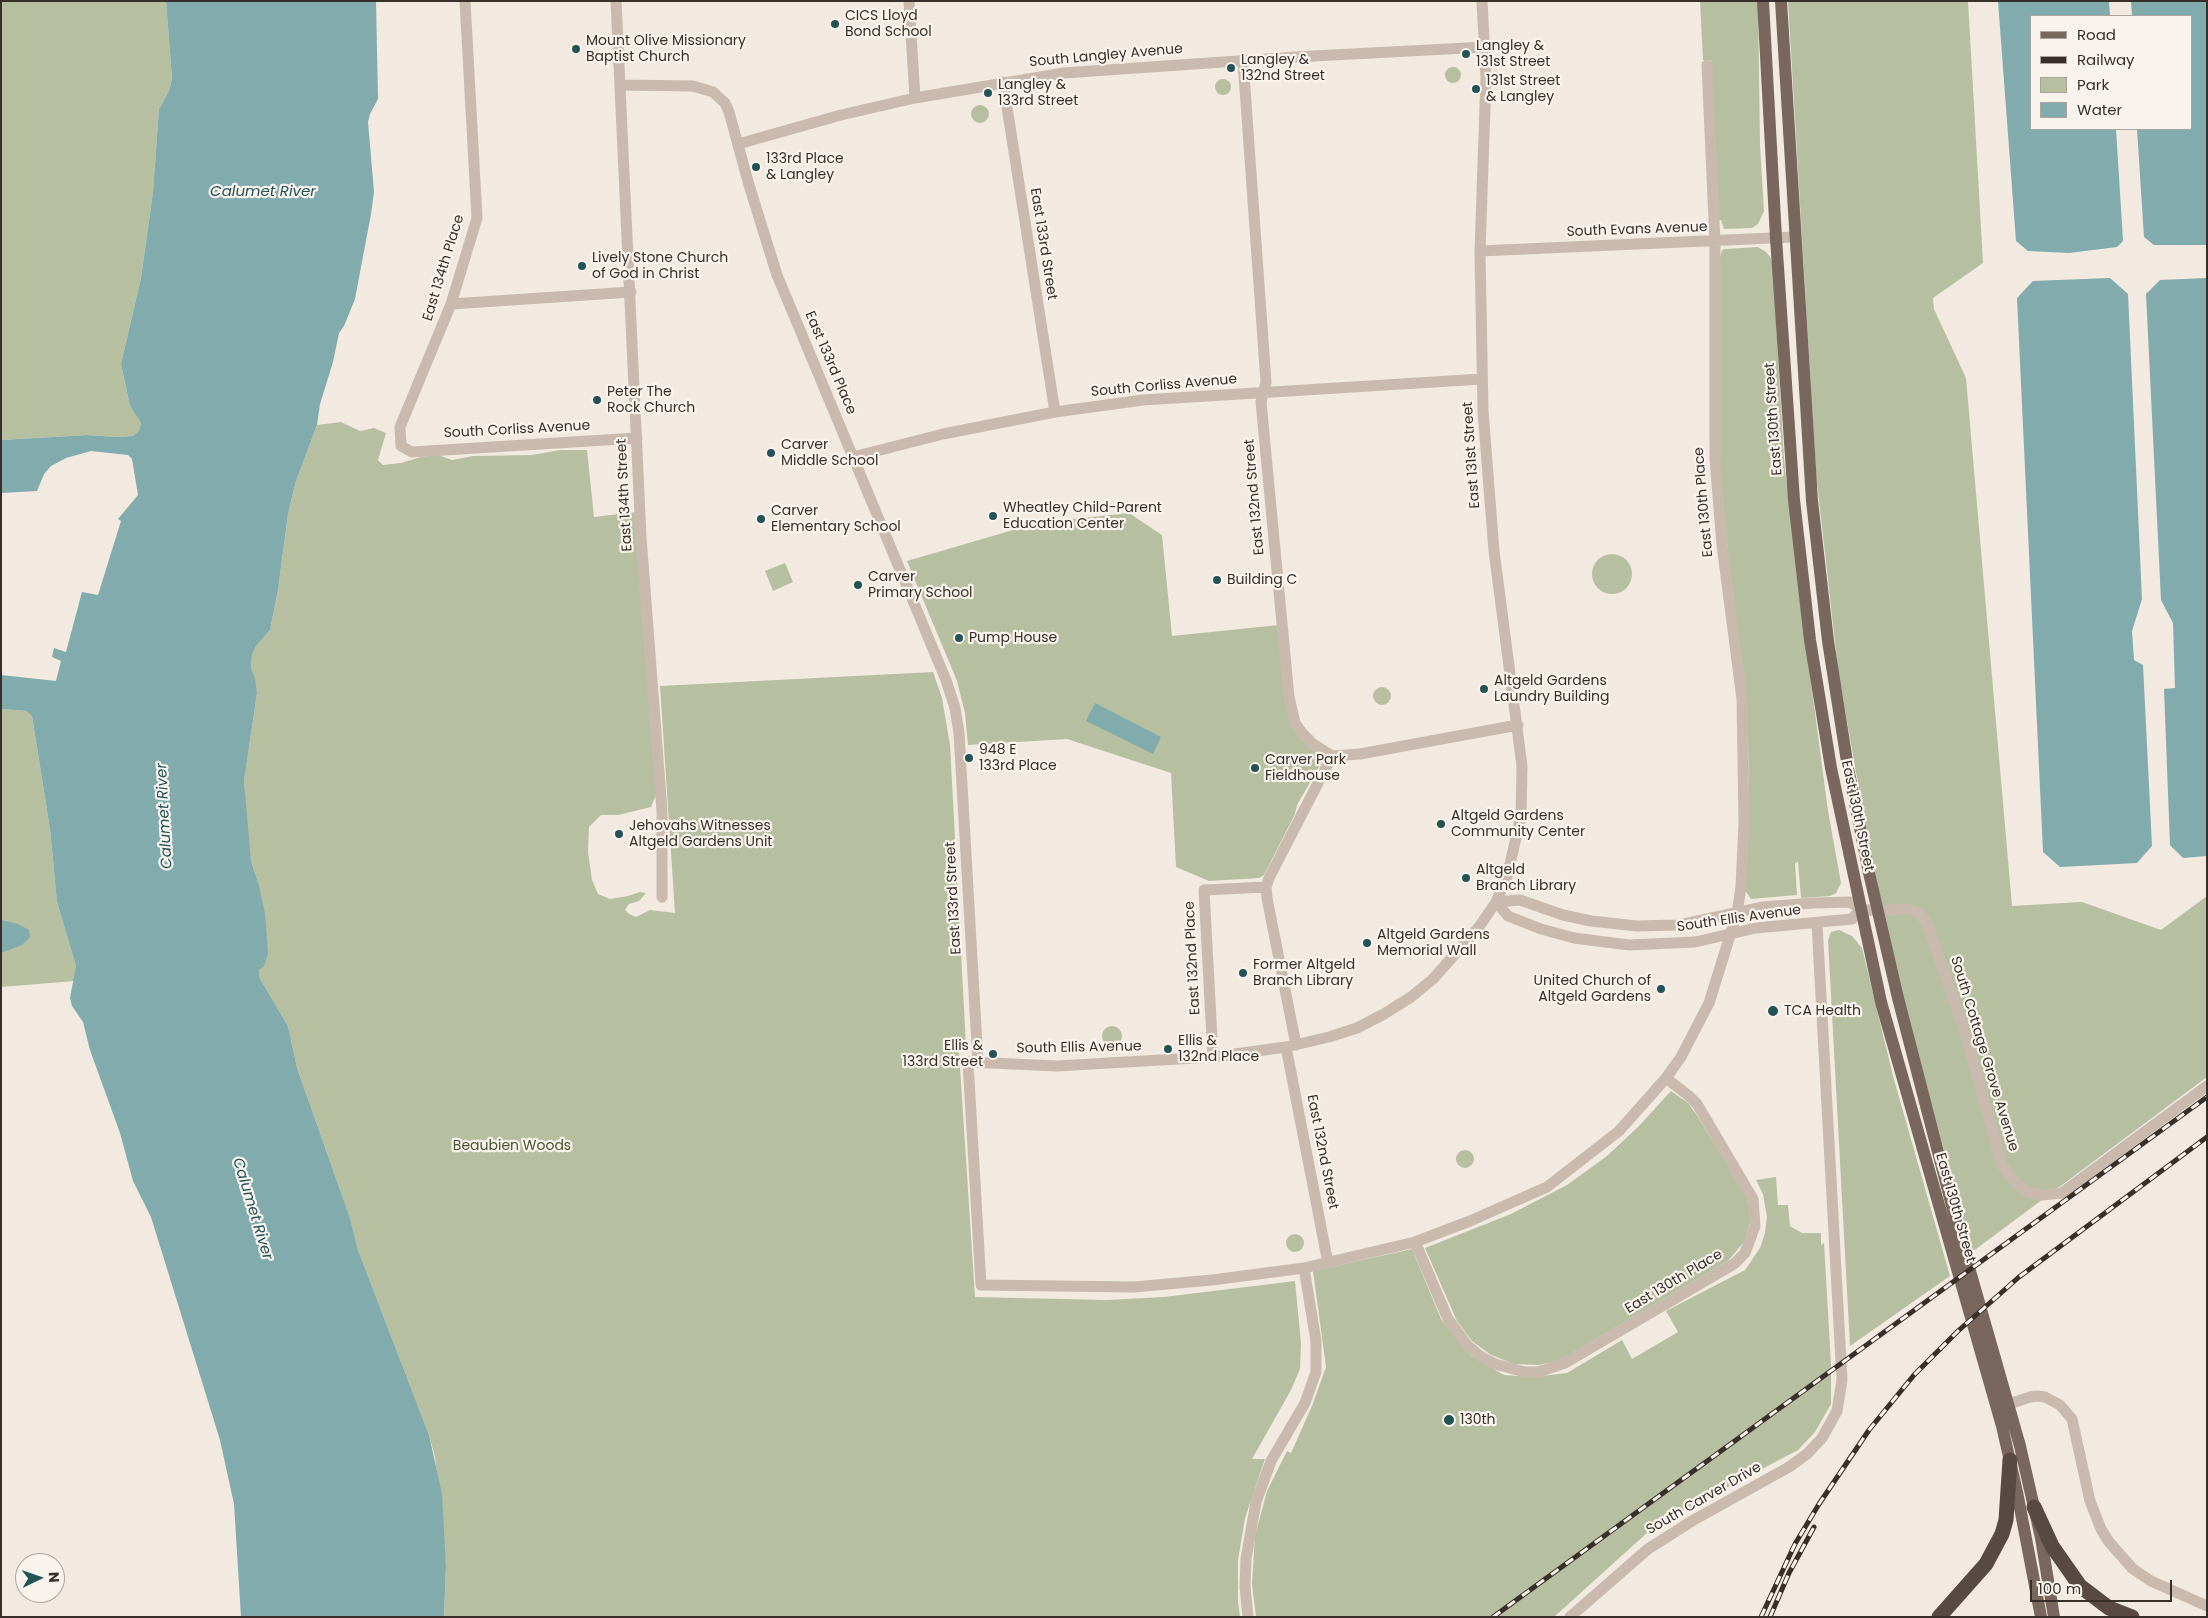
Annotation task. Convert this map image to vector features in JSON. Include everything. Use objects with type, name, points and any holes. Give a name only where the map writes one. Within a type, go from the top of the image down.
[{"type":"highway","points":[[1939,1617],[1986,1564],[2002,1534],[2006,1520],[2010,1460]]},
{"type":"highway","points":[[2034,1507],[2052,1546],[2080,1586],[2109,1608],[2132,1617]]},
{"type":"main road","name":"East 130th Street","points":[[1763,1],[1776,238],[1794,500],[1810,640],[1841,821],[1881,1002],[1952,1231],[2002,1406],[2010,1460],[2041,1617]]},
{"type":"main road","name":"East 130th Street","points":[[1781,1],[1794,237],[1812,500],[1828,640],[1848,768],[1878,911],[1952,1231]]},
{"type":"main road","name":"East 130th Street","points":[[2002,1406],[2020,1446],[2034,1507],[2054,1617]]},
{"type":"street","name":"East 134th Place","points":[[401,446],[400,427],[452,304],[478,218],[465,1]]},
{"type":"street","name":"East 134th Street","points":[[616,1],[644,585],[662,811],[662,897]]},
{"type":"street","points":[[909,1],[915,98]]},
{"type":"street","name":"East 131st Street","points":[[1482,1],[1486,81],[1480,252],[1482,380],[1494,551],[1522,766],[1521,816],[1507,877],[1496,902]]},
{"type":"street","name":"South Langley Avenue","points":[[738,144],[841,115],[915,98],[1064,73],[1242,60],[1485,47]]},
{"type":"street","name":"East 132nd Street","points":[[1242,60],[1266,382],[1260,402],[1289,697],[1295,723],[1302,733],[1313,744],[1332,756]]},
{"type":"street","name":"East 130th Place","points":[[981,1285],[1156,1286],[1304,1268],[1415,1242],[1488,1214],[1547,1187],[1619,1131],[1666,1078],[1681,1057],[1709,1003],[1737,912],[1741,887],[1744,822],[1744,729],[1742,699],[1721,536],[1715,459],[1715,242],[1707,65]]},
{"type":"street","name":"East 133rd Street","points":[[1003,82],[1054,412]]},
{"type":"street","name":"East 133rd Place","points":[[620,85],[693,86],[713,92],[720,97],[729,112],[777,275],[946,680],[955,708],[959,733]]},
{"type":"street","name":"South Evans Avenue","points":[[1480,252],[1794,237]]},
{"type":"street","points":[[452,304],[630,292]]},
{"type":"street","name":"South Corliss Avenue","points":[[853,458],[943,434],[1054,412],[1144,400],[1482,380]]},
{"type":"street","name":"South Corliss Avenue","points":[[401,446],[412,452],[637,438]]},
{"type":"street","points":[[1266,887],[1332,756],[1360,754],[1518,725]]},
{"type":"street","name":"East 133rd Street","points":[[959,733],[981,1285]]},
{"type":"street","name":"East 132nd Street","points":[[1266,887],[1328,1263]]},
{"type":"street","name":"East 132nd Place","points":[[1213,1058],[1204,890],[1266,887]]},
{"type":"street","name":"South Ellis Avenue","points":[[1520,900],[1563,915],[1591,921],[1637,926],[1679,925],[1737,912],[1772,907],[1850,902],[1861,909],[1852,920],[1756,928],[1695,942],[1629,945],[1574,938],[1523,923],[1508,916],[1496,902],[1520,900]]},
{"type":"street","name":"South Ellis Avenue","points":[[973,1062],[1057,1066],[1213,1058],[1329,1038],[1357,1028],[1411,997],[1433,979],[1454,956],[1479,928],[1496,902]]},
{"type":"street","name":"South Cottage Grove Avenue","points":[[1861,909],[1878,911],[1906,909],[1917,912],[1926,921],[1965,1034],[2002,1165],[2023,1190],[2042,1195],[2062,1193],[2207,1086]]},
{"type":"street","name":"South Carver Drive","points":[[1570,1617],[1648,1549],[1685,1525],[1789,1467],[1807,1454],[1830,1426],[1837,1412],[1842,1380],[1817,923]]},
{"type":"street","name":"East 130th Place","points":[[1415,1242],[1448,1319],[1458,1334],[1480,1356],[1509,1369],[1525,1372],[1538,1372],[1565,1363],[1734,1264],[1745,1253],[1755,1226],[1753,1199],[1697,1104],[1666,1078]]},
{"type":"street","points":[[1248,1617],[1245,1586],[1246,1559],[1256,1502],[1271,1461],[1305,1403],[1312,1388],[1316,1372],[1316,1341],[1304,1268]]},
{"type":"street","points":[[2002,1406],[2037,1396],[2052,1400],[2067,1412],[2075,1428],[2090,1502],[2101,1529],[2109,1542],[2133,1568],[2151,1581],[2207,1606]]},
{"type":"green space","points":[[1,1],[166,1],[172,78],[169,91],[159,109],[153,192],[141,278],[121,364],[130,406],[141,423],[139,432],[133,436],[87,435],[1,440]]},
{"type":"green space","points":[[1700,1],[1758,1],[1760,145],[1764,211],[1758,224],[1752,228],[1724,229],[1721,220],[1719,220],[1711,60],[1703,60]]},
{"type":"green space","points":[[1788,1],[1968,1],[1983,263],[1933,298],[1934,309],[1966,378],[2012,906],[2082,902],[2161,930],[2207,896],[2207,1077],[1972,1252],[1891,956],[1838,669],[1816,474]]},
{"type":"green space","points":[[1450,67],[1456,67],[1461,72],[1459,81],[1450,83],[1445,78],[1445,72]]},
{"type":"green space","points":[[1223,79],[1231,87],[1223,95],[1215,87]]},
{"type":"green space","points":[[980,105],[986,108],[989,114],[986,120],[980,123],[974,120],[971,114],[974,108]]},
{"type":"green space","points":[[1758,247],[1771,258],[1773,267],[1784,459],[1797,576],[1828,811],[1841,883],[1836,893],[1830,896],[1801,898],[1798,862],[1795,863],[1797,895],[1751,899],[1745,890],[1749,795],[1748,739],[1720,476],[1720,258],[1722,250],[1725,249]]},
{"type":"green space","name":"Beaubien Woods","points":[[341,422],[360,431],[374,428],[386,433],[378,460],[383,465],[438,455],[452,460],[473,456],[532,455],[560,450],[587,450],[594,517],[636,512],[656,795],[651,807],[618,815],[601,815],[589,827],[588,852],[592,880],[598,894],[610,899],[640,892],[646,893],[639,901],[629,904],[625,910],[636,917],[650,910],[675,913],[660,686],[933,672],[942,698],[950,745],[966,1046],[964,1050],[959,1052],[975,1297],[1107,1300],[1164,1297],[1295,1281],[1301,1343],[1300,1369],[1291,1390],[1252,1459],[1265,1459],[1245,1518],[1238,1560],[1240,1617],[444,1617],[446,1567],[435,1457],[429,1435],[358,1250],[350,1218],[297,1068],[288,1026],[259,977],[258,882],[251,861],[248,842],[244,781],[257,693],[251,669],[252,655],[256,646],[270,630],[278,590],[288,514],[296,481],[317,425]]},
{"type":"green space","points":[[1129,513],[1162,535],[1172,636],[1279,625],[1289,714],[1323,755],[1323,760],[1297,805],[1295,814],[1264,875],[1259,878],[1209,881],[1176,867],[1171,773],[1067,739],[968,745],[965,713],[957,681],[907,561],[1037,523]]},
{"type":"green space","points":[[1608,554],[1616,554],[1623,557],[1629,563],[1632,574],[1629,585],[1623,591],[1616,594],[1608,594],[1601,591],[1595,585],[1592,578],[1592,570],[1595,563],[1601,557]]},
{"type":"green space","points":[[785,563],[793,582],[773,591],[765,571]]},
{"type":"green space","points":[[1382,687],[1390,692],[1391,696],[1386,704],[1382,705],[1374,700],[1373,696],[1378,688]]},
{"type":"green space","points":[[1,709],[28,711],[32,716],[50,829],[57,902],[76,966],[75,981],[1,987]]},
{"type":"green space","points":[[1839,930],[1852,936],[1862,948],[1893,1076],[1950,1276],[1850,1346],[1828,940],[1831,932]]},
{"type":"green space","points":[[1112,1026],[1119,1029],[1122,1036],[1119,1043],[1112,1046],[1105,1043],[1102,1036],[1105,1029]]},
{"type":"green space","points":[[1671,1091],[1688,1103],[1696,1114],[1747,1197],[1751,1219],[1744,1242],[1728,1261],[1560,1360],[1539,1365],[1514,1364],[1491,1355],[1472,1341],[1457,1321],[1425,1248],[1511,1214],[1567,1185],[1607,1156],[1639,1126]]},
{"type":"green space","points":[[1465,1150],[1471,1153],[1474,1159],[1471,1165],[1465,1168],[1459,1165],[1456,1159],[1459,1153]]},
{"type":"green space","points":[[1776,1177],[1778,1205],[1788,1205],[1790,1226],[1802,1233],[1821,1233],[1821,1245],[1824,1243],[1831,1364],[1831,1404],[1815,1432],[1798,1450],[1690,1507],[1648,1532],[1554,1617],[1256,1617],[1252,1584],[1255,1536],[1267,1491],[1287,1451],[1291,1453],[1312,1406],[1326,1367],[1313,1271],[1412,1249],[1441,1319],[1471,1356],[1504,1375],[1533,1377],[1567,1373],[1622,1340],[1632,1359],[1678,1332],[1666,1311],[1745,1270],[1760,1248],[1765,1233],[1767,1217],[1763,1194],[1756,1180]]},
{"type":"green space","points":[[1295,1234],[1301,1237],[1304,1243],[1301,1249],[1295,1252],[1289,1249],[1286,1243],[1289,1237]]},
{"type":"water","name":"Calumet River","points":[[166,1],[376,1],[378,99],[368,122],[374,192],[371,214],[355,299],[344,326],[339,333],[333,362],[320,404],[317,425],[296,481],[288,514],[278,590],[270,630],[256,646],[252,655],[251,669],[255,678],[257,693],[244,781],[251,861],[265,913],[268,954],[264,966],[259,970],[259,977],[288,1026],[297,1068],[350,1218],[358,1250],[429,1435],[442,1494],[446,1567],[444,1617],[241,1617],[234,1504],[220,1440],[151,1217],[133,1181],[120,1133],[90,1050],[83,1022],[72,1006],[70,998],[76,966],[57,902],[50,829],[32,716],[27,711],[1,709],[1,675],[56,681],[61,661],[52,657],[54,648],[66,652],[82,592],[98,595],[121,521],[118,519],[138,495],[132,459],[128,455],[91,451],[66,458],[51,466],[44,474],[37,491],[1,493],[1,440],[87,435],[133,436],[139,431],[141,423],[130,406],[121,364],[141,278],[153,192],[159,109],[169,91],[172,78]]},
{"type":"water","points":[[1998,1],[2109,1],[2110,15],[2030,15],[2030,130],[2116,130],[2123,241],[2117,247],[2069,253],[2028,251],[2016,241]]},
{"type":"water","points":[[2131,1],[2207,1],[2207,245],[2154,245],[2144,237],[2137,130],[2193,130],[2193,15],[2132,15]]},
{"type":"water","points":[[2110,278],[2128,294],[2142,599],[2132,631],[2134,660],[2143,665],[2152,846],[2137,863],[2060,867],[2043,852],[2017,298],[2033,281]]},
{"type":"water","points":[[2207,278],[2207,856],[2183,858],[2170,845],[2164,689],[2175,688],[2173,623],[2161,600],[2146,294],[2160,280]]},
{"type":"water","points":[[1095,703],[1161,737],[1153,754],[1086,721]]},
{"type":"water","points":[[1,920],[18,924],[29,930],[30,937],[22,945],[1,953]]},
{"type":"railway","points":[[1493,1617],[2207,1097]]},
{"type":"railway","points":[[1761,1617],[1795,1544],[1819,1504],[1869,1430],[1914,1375],[1958,1331],[2019,1277],[2207,1137]]},
{"type":"railway","points":[[1770,1617],[1789,1573],[1814,1527]]},
{"type":"place","name":"CICS Lloyd Bond School","points":[[835,24]]},
{"type":"place","name":"Mount Olive Missionary Baptist Church","points":[[576,49]]},
{"type":"place","name":"Langley & 131st Street","points":[[1466,54]]},
{"type":"place","name":"Langley & 132nd Street","points":[[1231,68]]},
{"type":"place","name":"131st Street & Langley","points":[[1476,89]]},
{"type":"place","name":"Langley & 133rd Street","points":[[988,93]]},
{"type":"place","name":"133rd Place & Langley","points":[[756,167]]},
{"type":"place","name":"Lively Stone Church of God in Christ","points":[[582,266]]},
{"type":"place","name":"Peter The Rock Church","points":[[597,400]]},
{"type":"place","name":"Carver Middle School","points":[[771,453]]},
{"type":"place","name":"Wheatley Child-Parent Education Center","points":[[993,516]]},
{"type":"place","name":"Carver Elementary School","points":[[761,519]]},
{"type":"place","name":"Building C","points":[[1217,580]]},
{"type":"place","name":"Carver Primary School","points":[[858,585]]},
{"type":"place","name":"Pump House","points":[[959,638]]},
{"type":"place","name":"Altgeld Gardens Laundry Building","points":[[1484,689]]},
{"type":"place","name":"948 E 133rd Place","points":[[969,758]]},
{"type":"place","name":"Carver Park Fieldhouse","points":[[1255,768]]},
{"type":"place","name":"Altgeld Gardens Community Center","points":[[1441,824]]},
{"type":"place","name":"Jehovahs Witnesses Altgeld Gardens Unit","points":[[619,834]]},
{"type":"place","name":"Altgeld Branch Library","points":[[1466,878]]},
{"type":"place","name":"Altgeld Gardens Memorial Wall","points":[[1367,943]]},
{"type":"place","name":"Former Altgeld Branch Library","points":[[1243,973]]},
{"type":"place","name":"United Church of Altgeld Gardens","points":[[1661,989]]},
{"type":"place","name":"TCA Health","points":[[1773,1011]]},
{"type":"place","name":"Ellis & 132nd Place","points":[[1168,1049]]},
{"type":"place","name":"Ellis & 133rd Street","points":[[993,1054]]},
{"type":"place","name":"130th","points":[[1449,1420]]}]
